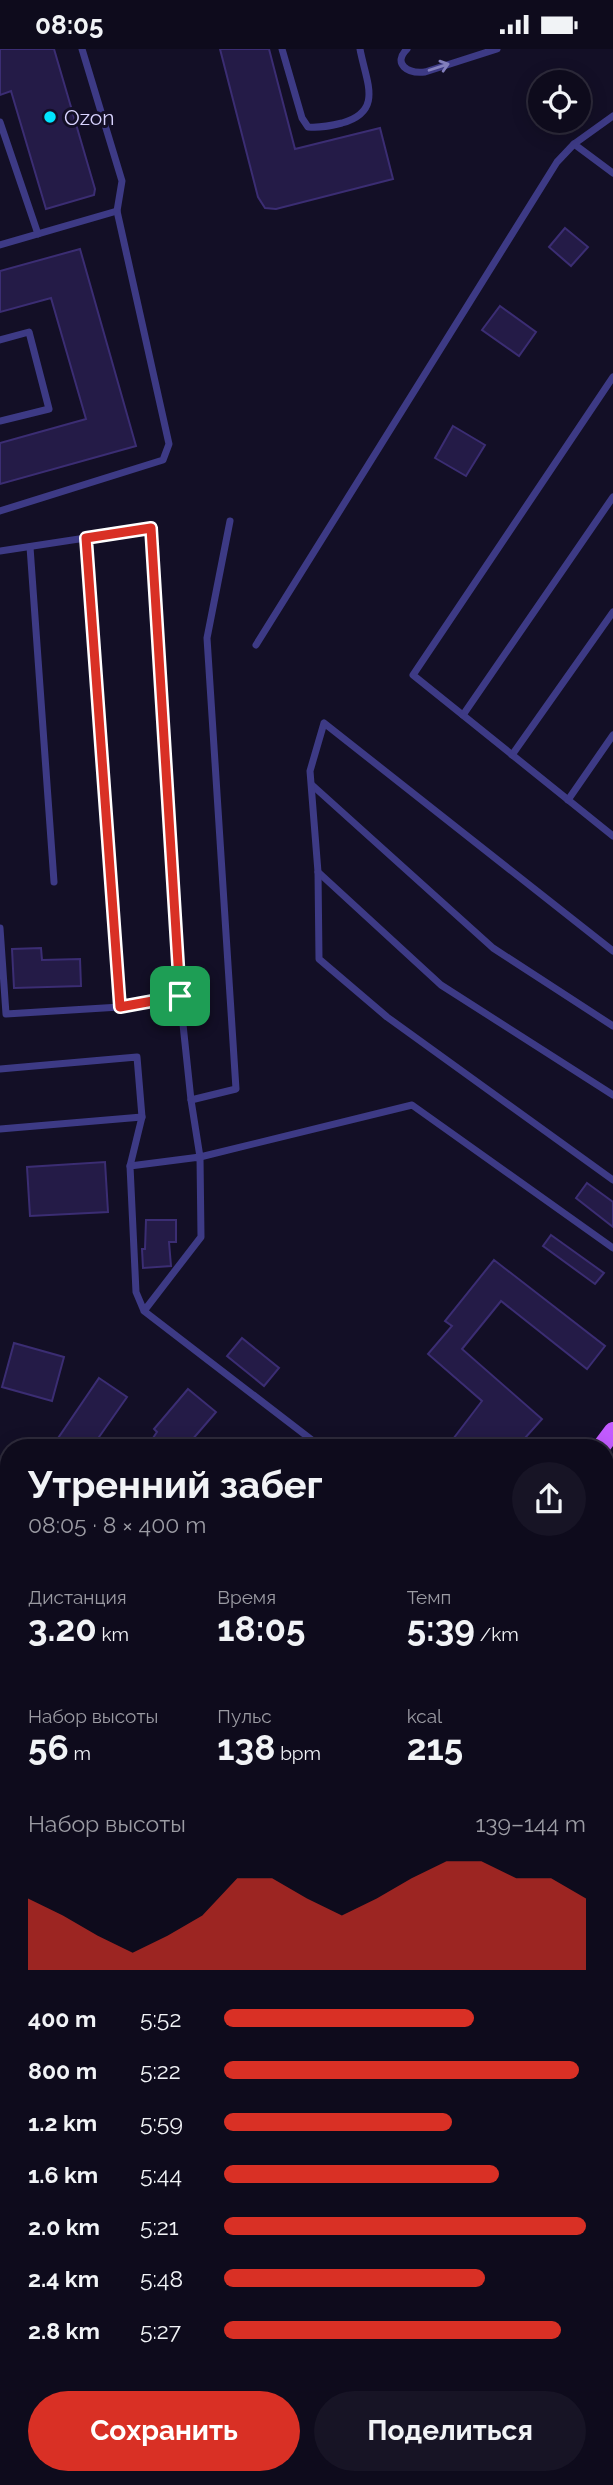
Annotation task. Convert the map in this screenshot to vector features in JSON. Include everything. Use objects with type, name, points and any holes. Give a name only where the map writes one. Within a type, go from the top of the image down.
[{"type":"lane","points":[[0,511],[163,460],[169,443],[117,211],[122,181],[82,49]]},
{"type":"lane","points":[[282,49],[302,118],[309,127],[320,128],[357,118],[366,111],[370,99],[360,49]]},
{"type":"lane","points":[[408,49],[402,54],[401,63],[404,69],[414,73],[425,72],[496,49]]},
{"type":"lane","points":[[256,645],[556,162],[574,144],[613,116]]},
{"type":"lane","points":[[0,122],[38,234]]},
{"type":"lane","points":[[574,144],[613,173]]},
{"type":"lane","points":[[0,245],[117,211]]},
{"type":"lane","points":[[0,340],[29,332],[49,409],[0,421]]},
{"type":"lane","points":[[613,377],[413,675],[613,835]]},
{"type":"lane","points":[[463,715],[613,497]]},
{"type":"lane","points":[[191,1100],[236,1089],[207,638],[230,521]]},
{"type":"lane","points":[[0,551],[151,528],[180,996],[200,1157],[201,1237],[144,1311]]},
{"type":"lane","points":[[86,538],[120,1007]]},
{"type":"lane","points":[[30,547],[54,883]]},
{"type":"lane","points":[[512,755],[613,612]]},
{"type":"lane","points":[[613,951],[324,723],[310,771],[318,872],[319,959],[387,1017],[613,1179]]},
{"type":"lane","points":[[568,800],[613,735]]},
{"type":"lane","points":[[312,785],[494,949],[613,1026]]},
{"type":"lane","points":[[318,872],[441,985],[613,1095]]},
{"type":"lane","points":[[0,928],[6,1014],[120,1007],[180,996]]},
{"type":"lane","points":[[0,1069],[137,1057],[142,1117],[130,1165],[136,1292],[144,1311],[311,1439]]},
{"type":"lane","points":[[130,1165],[200,1157],[412,1105],[613,1248]]},
{"type":"lane","points":[[0,1129],[142,1117]]},
{"type":"building","points":[[0,49],[54,49],[95,189],[94,195],[46,209],[11,91],[0,95]]},
{"type":"building","points":[[220,49],[269,49],[295,149],[380,128],[393,179],[276,209],[265,208],[258,197]]},
{"type":"building","points":[[565,228],[588,247],[571,266],[549,247]]},
{"type":"building","points":[[80,249],[136,446],[0,484],[0,443],[86,419],[51,298],[0,312],[0,271]]},
{"type":"building","points":[[500,306],[536,332],[519,356],[482,330]]},
{"type":"building","points":[[453,426],[485,445],[466,476],[435,458]]},
{"type":"building","points":[[41,948],[42,960],[80,959],[81,986],[14,988],[12,949]]},
{"type":"building","points":[[105,1162],[108,1212],[30,1216],[27,1167]]},
{"type":"building","points":[[587,1183],[613,1202],[613,1227],[576,1198]]},
{"type":"building","points":[[146,1220],[176,1220],[176,1242],[169,1242],[171,1266],[143,1268],[142,1249],[145,1249]]},
{"type":"building","points":[[551,1235],[604,1273],[595,1284],[543,1246]]},
{"type":"building","points":[[494,1260],[605,1346],[587,1369],[501,1301],[462,1349],[542,1419],[524,1439],[453,1439],[482,1401],[428,1354],[452,1326],[445,1321]]},
{"type":"building","points":[[242,1338],[279,1368],[264,1386],[227,1356]]},
{"type":"building","points":[[14,1343],[64,1357],[52,1401],[2,1387]]},
{"type":"building","points":[[99,1378],[127,1397],[98,1439],[57,1439]]},
{"type":"building","points":[[188,1389],[216,1412],[193,1439],[152,1439],[157,1432],[154,1429]]},
{"type":"place","name":"Ozon","points":[[50,117]]},
{"type":"route","points":[[151,528],[180,996],[120,1007],[86,538],[151,528]]}]
